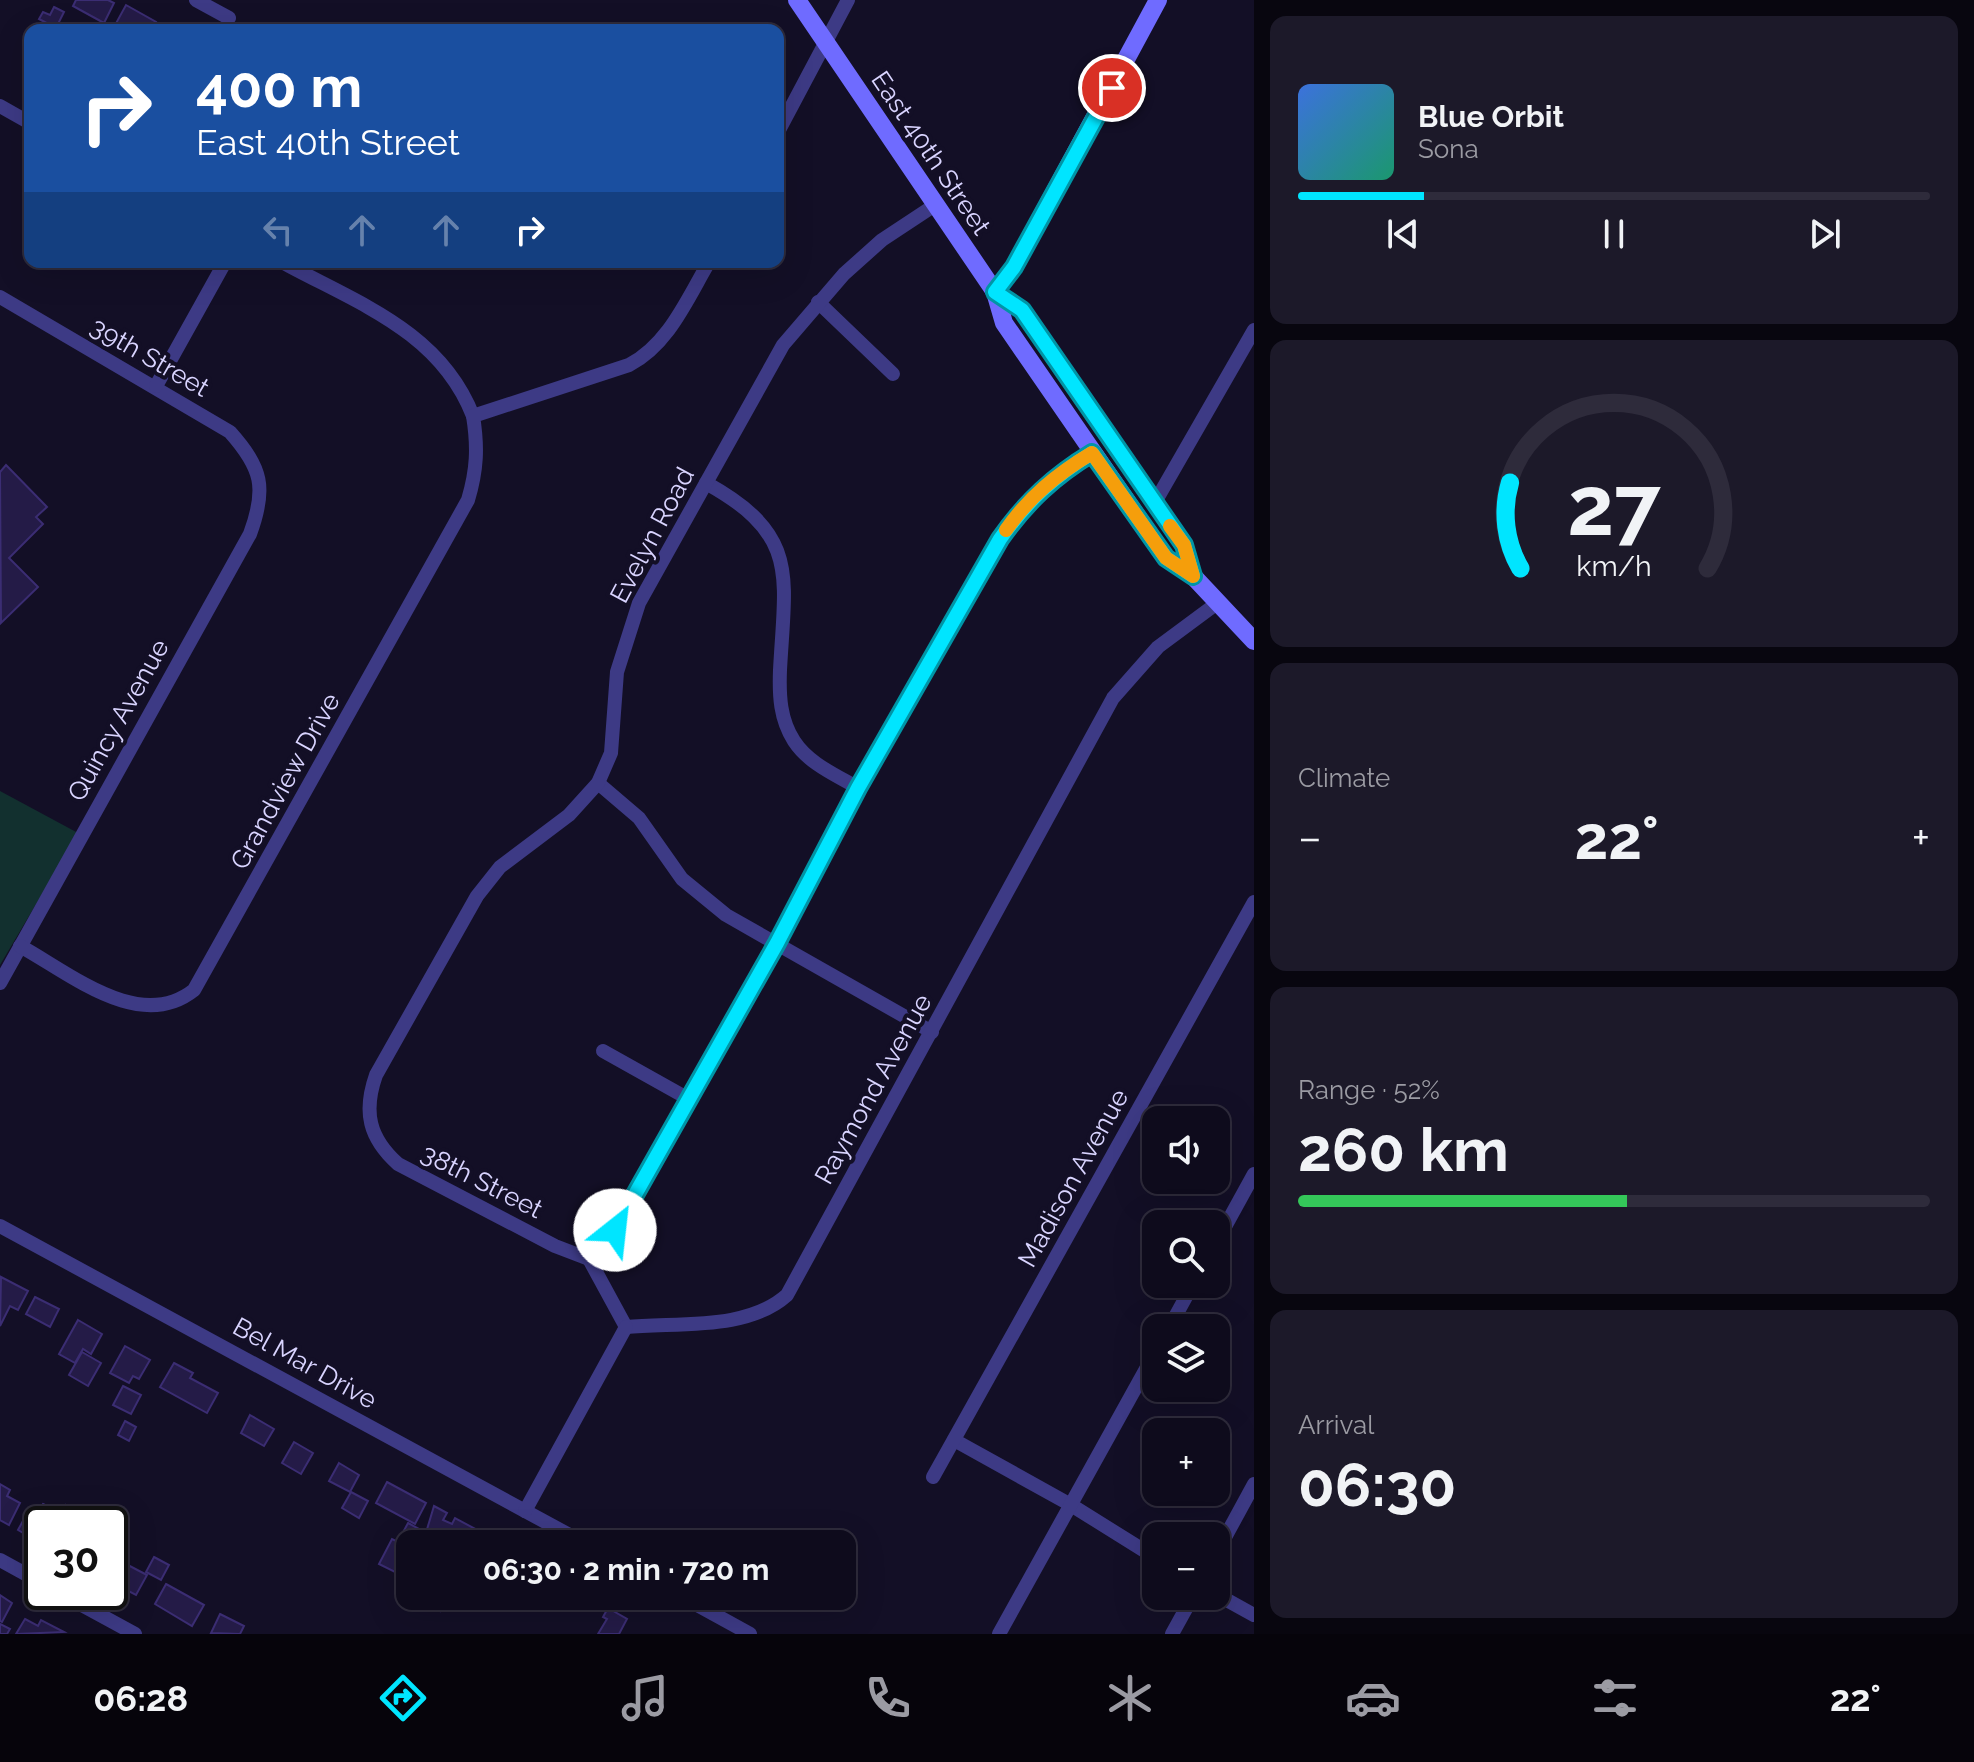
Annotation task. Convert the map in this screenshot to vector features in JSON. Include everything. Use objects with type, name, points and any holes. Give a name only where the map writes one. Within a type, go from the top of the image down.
[{"type":"main road","name":"East 40th Street","points":[[797,0],[995,292],[1004,323],[1166,558],[1193,576],[1254,641]]},
{"type":"main road","points":[[995,292],[1014,267],[1158,0]]},
{"type":"main road","name":"East 40th Street","points":[[995,292],[1022,310],[1184,545],[1193,576]]},
{"type":"street","points":[[196,0],[229,18]]},
{"type":"street","points":[[784,121],[848,0]]},
{"type":"street","points":[[0,106],[24,120]]},
{"type":"street","name":"Evelyn Road","points":[[369,1125],[367,1108],[376,1075],[477,896],[500,867],[569,815],[598,783],[611,753],[617,672],[639,603],[783,345],[818,302],[882,240],[935,205]]},
{"type":"street","points":[[156,386],[222,268]]},
{"type":"street","name":"Grandview Drive","points":[[20,946],[126,1004],[148,1008],[168,1006],[194,990],[468,500],[476,473],[478,447],[473,416],[450,371],[421,341],[293,268]]},
{"type":"street","points":[[473,416],[629,365],[650,354],[670,328],[705,268]]},
{"type":"street","name":"39th Street","points":[[0,297],[230,432],[248,452],[259,475]]},
{"type":"street","points":[[818,302],[893,374]]},
{"type":"street","points":[[1154,504],[1254,330]]},
{"type":"street","points":[[525,1511],[626,1327],[589,1259],[615,1230],[777,943],[858,788],[1000,539],[1022,508],[1048,482],[1092,453]]},
{"type":"street","name":"Quincy Avenue","points":[[0,983],[250,534],[261,495],[259,475]]},
{"type":"street","points":[[706,483],[755,514],[780,554],[784,586],[779,691],[787,728],[806,755],[858,788]]},
{"type":"street","name":"Raymond Avenue","points":[[626,1327],[752,1317],[772,1308],[787,1295],[1113,698],[1158,647],[1216,604]]},
{"type":"street","points":[[598,783],[639,818],[669,863],[701,896],[726,915],[932,1032]]},
{"type":"street","name":"Madison Avenue","points":[[933,1477],[1254,902]]},
{"type":"street","points":[[603,1051],[687,1098]]},
{"type":"street","name":"38th Street","points":[[369,1125],[385,1153],[398,1164],[555,1246],[589,1259]]},
{"type":"street","points":[[1230,1218],[1254,1174]]},
{"type":"street","name":"Bel Mar Drive","points":[[0,1226],[560,1530]]},
{"type":"street","points":[[999,1634],[1142,1376]]},
{"type":"street","points":[[954,1440],[1071,1505],[1142,1549]]},
{"type":"street","points":[[1230,1528],[1254,1484]]},
{"type":"street","points":[[0,1560],[24,1573]]},
{"type":"street","points":[[1230,1602],[1254,1615]]},
{"type":"street","points":[[91,1610],[135,1634]]},
{"type":"street","points":[[706,1610],[750,1634]]},
{"type":"street","points":[[1172,1634],[1185,1610]]},
{"type":"street","points":[[102,1634],[109,1620]]},
{"type":"green space","points":[[0,791],[78,833],[0,965]]},
{"type":"building","points":[[76,0],[108,0],[114,3],[104,23],[73,6]]},
{"type":"building","points":[[126,5],[156,22],[155,24],[116,24]]},
{"type":"building","points":[[54,7],[64,12],[58,24],[48,24],[39,19],[43,12],[50,15]]},
{"type":"building","points":[[6,465],[47,507],[36,517],[43,524],[9,558],[38,587],[1,623],[0,472]]},
{"type":"building","points":[[1,1277],[28,1291],[18,1310],[10,1306],[0,1326]]},
{"type":"building","points":[[35,1297],[59,1309],[50,1327],[26,1314]]},
{"type":"building","points":[[78,1320],[102,1334],[91,1354],[83,1349],[75,1363],[59,1354]]},
{"type":"building","points":[[125,1346],[150,1360],[139,1379],[133,1376],[129,1383],[110,1373]]},
{"type":"building","points":[[82,1352],[101,1363],[88,1386],[69,1375]]},
{"type":"building","points":[[174,1363],[193,1373],[190,1378],[218,1393],[207,1413],[160,1387]]},
{"type":"building","points":[[123,1386],[141,1395],[131,1414],[113,1405]]},
{"type":"building","points":[[250,1415],[274,1429],[264,1446],[241,1433]]},
{"type":"building","points":[[125,1421],[136,1427],[129,1441],[118,1435]]},
{"type":"building","points":[[294,1442],[313,1453],[301,1474],[282,1463]]},
{"type":"building","points":[[339,1463],[359,1475],[350,1492],[329,1481]]},
{"type":"building","points":[[387,1482],[426,1503],[415,1524],[376,1503]]},
{"type":"building","points":[[0,1484],[10,1490],[7,1496],[20,1503],[9,1525],[0,1520]]},
{"type":"building","points":[[351,1492],[368,1501],[359,1518],[342,1508]]},
{"type":"building","points":[[434,1506],[447,1513],[443,1520],[452,1524],[455,1518],[477,1530],[427,1530]]},
{"type":"building","points":[[24,1519],[24,1534],[18,1530]]},
{"type":"building","points":[[408,1523],[421,1530],[404,1530]]},
{"type":"building","points":[[392,1539],[396,1541],[396,1572],[379,1564]]},
{"type":"building","points":[[154,1557],[169,1565],[161,1580],[146,1572]]},
{"type":"building","points":[[128,1565],[147,1575],[136,1595],[128,1591]]},
{"type":"building","points":[[166,1584],[204,1605],[192,1626],[155,1604]]},
{"type":"building","points":[[0,1595],[12,1603],[2,1622],[0,1621]]},
{"type":"building","points":[[607,1610],[611,1610],[627,1619],[619,1634],[598,1634],[607,1619],[603,1617]]},
{"type":"building","points":[[220,1614],[244,1626],[240,1634],[211,1633]]},
{"type":"building","points":[[25,1619],[38,1626],[41,1620],[64,1632],[16,1634]]},
{"type":"building","points":[[0,1624],[10,1629],[7,1634],[0,1634]]},
{"type":"slow traffic","points":[[1006,530],[1022,508],[1048,482],[1092,453],[1166,558],[1193,576],[1184,545],[1170,526]]},
{"type":"route","points":[[615,1230],[777,943],[858,788],[1000,539],[1022,508],[1048,482],[1092,453],[1166,558],[1193,576],[1184,545],[1022,310],[995,292],[1014,267],[1112,88]]}]
